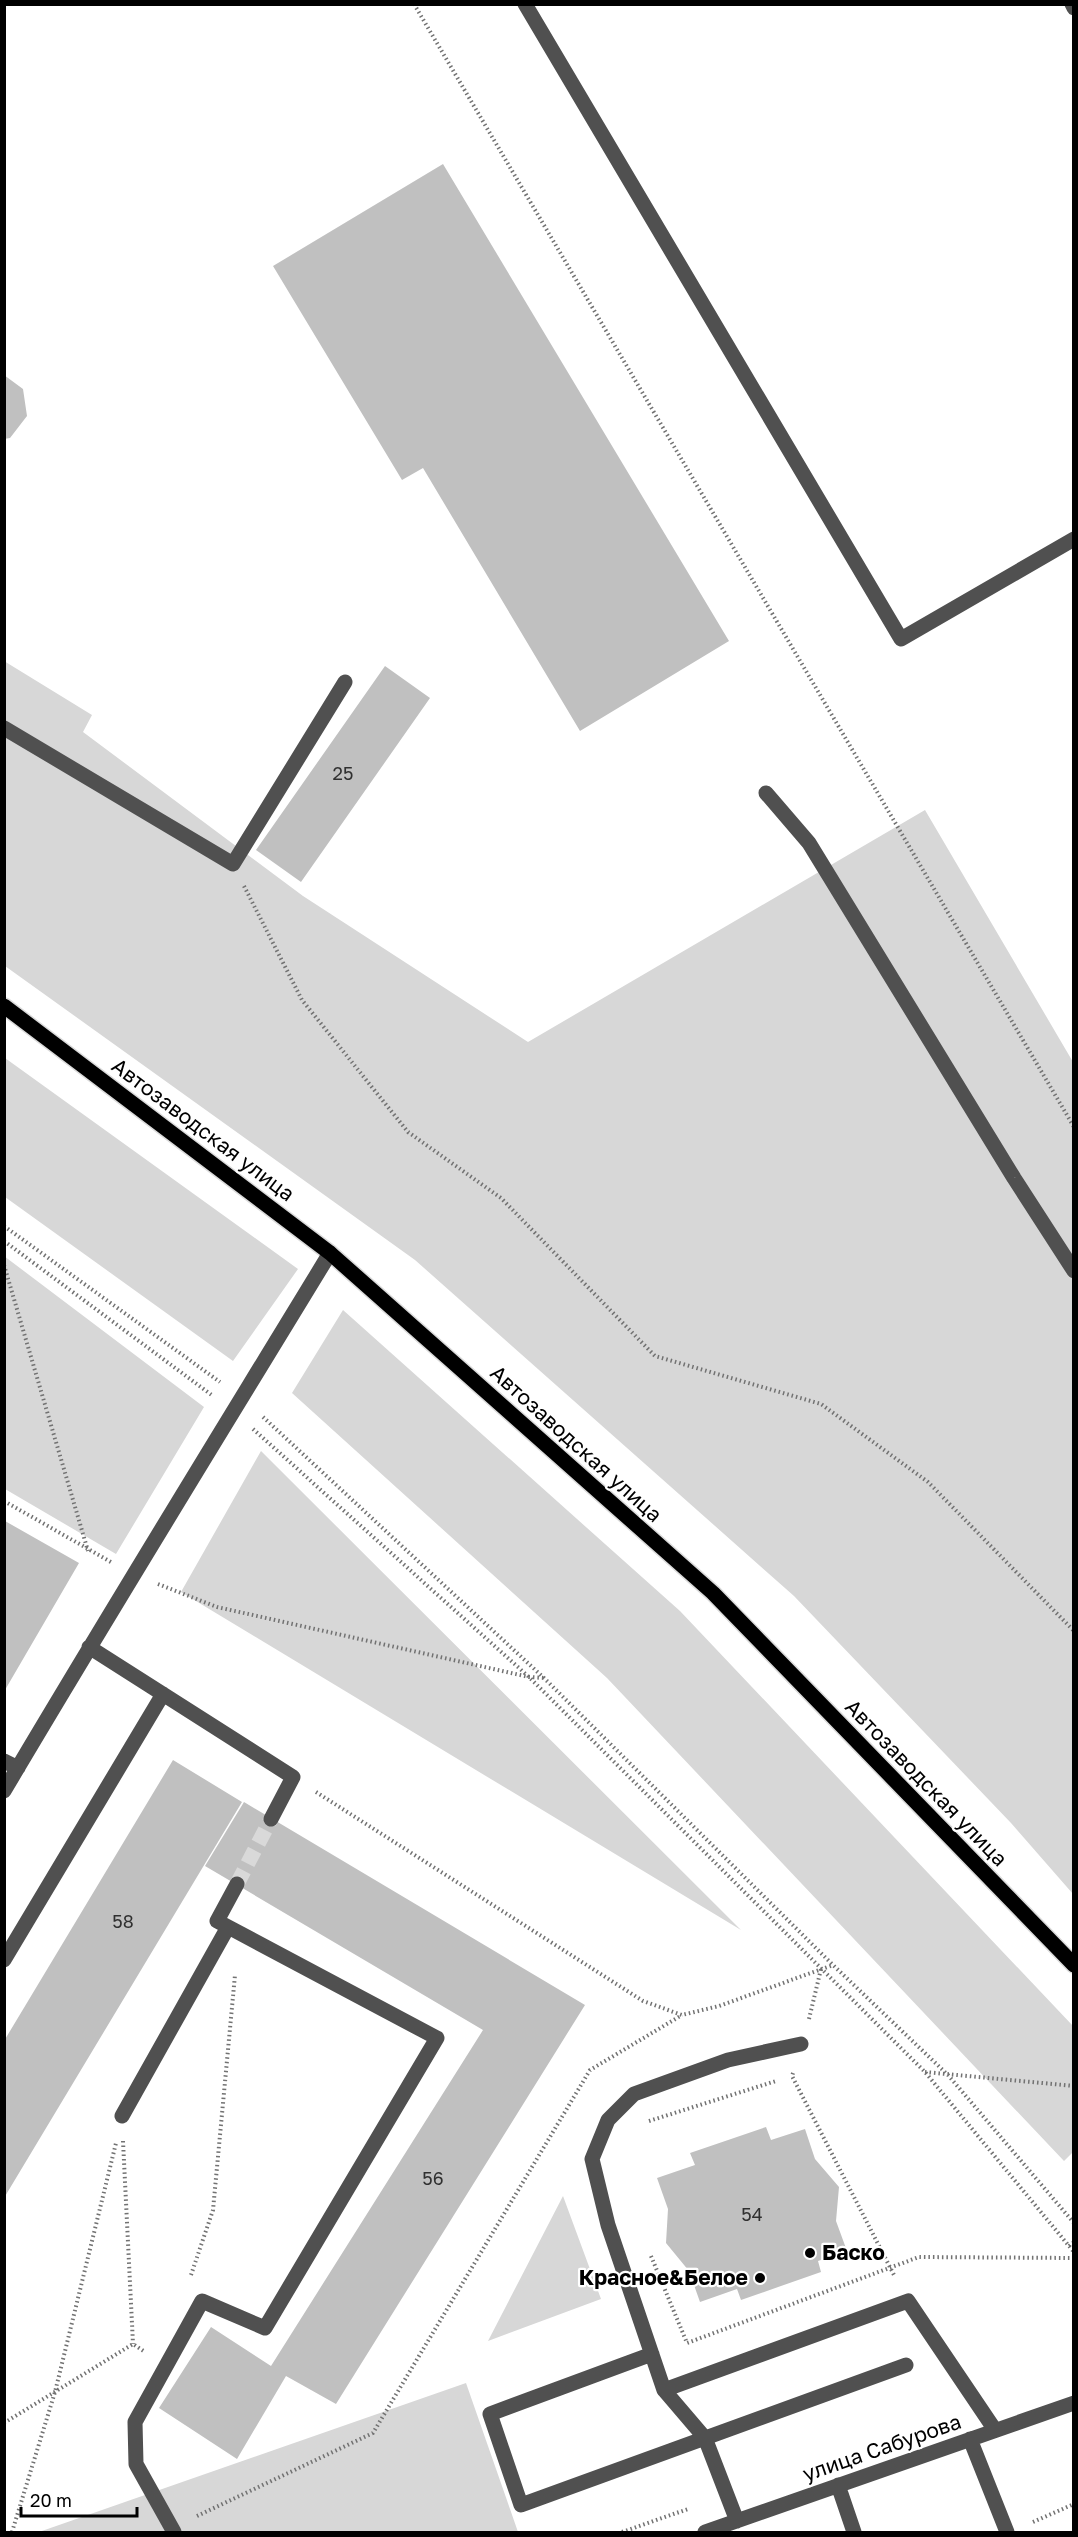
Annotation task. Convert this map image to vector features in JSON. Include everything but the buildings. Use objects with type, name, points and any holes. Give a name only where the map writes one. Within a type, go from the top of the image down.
[{"type":"main road","name":"Автозаводская улица","points":[[4,1006],[330,1253],[713,1593],[1074,1965]]},
{"type":"street","points":[[525,4],[901,639],[1074,539]]},
{"type":"street","points":[[4,728],[233,864],[345,682]]},
{"type":"street","points":[[766,793],[809,843],[1014,1178],[1074,1270]]},
{"type":"street","points":[[4,1791],[11,1764],[135,1574],[330,1253]]},
{"type":"street","points":[[89,1647],[293,1777],[271,1818]]},
{"type":"street","points":[[4,1960],[163,1694]]},
{"type":"street","points":[[173,2530],[135,2464],[135,2422],[202,2301],[265,2328],[437,2038],[218,1921],[237,1884]]},
{"type":"street","points":[[122,2116],[233,1930]]},
{"type":"street","points":[[737,2521],[705,2438],[664,2390],[608,2225],[592,2159],[608,2120],[634,2094],[728,2060],[801,2044]]},
{"type":"street","points":[[664,2390],[908,2301],[995,2430]]},
{"type":"street","points":[[652,2354],[490,2414],[521,2505],[906,2365]]},
{"type":"street","name":"улица Сабурова","points":[[705,2532],[1074,2403]]},
{"type":"street","points":[[970,2439],[1007,2532]]},
{"type":"street","points":[[838,2486],[854,2532]]},
{"type":"path","points":[[414,4],[1074,1127]]},
{"type":"path","points":[[233,864],[302,1000],[408,1132],[501,1198],[655,1356],[821,1404],[928,1482],[1074,1630]]},
{"type":"path","points":[[4,1226],[242,1398],[544,1678],[833,1965],[948,2075],[1074,2223]]},
{"type":"path","points":[[4,1241],[234,1412],[530,1677],[925,2072],[1074,2252]]},
{"type":"path","points":[[4,1265],[88,1551]]},
{"type":"path","points":[[4,1502],[88,1551],[135,1574],[217,1607],[530,1677],[544,1678]]},
{"type":"path","points":[[293,1777],[643,2001],[682,2015]]},
{"type":"path","points":[[194,2314],[187,2289],[213,2210],[233,1930]]},
{"type":"path","points":[[173,2530],[373,2433],[590,2070],[682,2015],[719,2006],[833,1965]]},
{"type":"path","points":[[821,1969],[792,2076],[908,2301]]},
{"type":"path","points":[[925,2072],[1074,2086]]},
{"type":"path","points":[[641,2128],[649,2121],[792,2076]]},
{"type":"path","points":[[122,2116],[133,2344]]},
{"type":"path","points":[[12,2532],[55,2392],[122,2116]]},
{"type":"path","points":[[1069,2247],[1074,2242]]},
{"type":"path","points":[[650,2255],[687,2343],[919,2257],[1074,2258]]},
{"type":"path","points":[[133,2344],[166,2365]]},
{"type":"path","points":[[4,2423],[133,2344]]},
{"type":"path","points":[[1030,2523],[1074,2504]]},
{"type":"shaded area","points":[[4,661],[92,715],[83,732],[303,896],[528,1042],[925,810],[1073,1062],[1073,1894],[1011,1823],[794,1596],[415,1260],[5,966]]},
{"type":"shaded area","points":[[5,1058],[298,1269],[233,1361],[5,1197]]},
{"type":"shaded area","points":[[4,1256],[204,1407],[116,1554],[5,1489]]},
{"type":"shaded area","points":[[343,1310],[680,1611],[1073,2026],[1073,2152],[1064,2161],[607,1678],[292,1393]]},
{"type":"shaded area","points":[[261,1451],[741,1930],[181,1592]]},
{"type":"shaded area","points":[[563,2196],[601,2299],[488,2341]]},
{"type":"shaded area","points":[[466,2383],[518,2532],[39,2532]]},
{"type":"tunnel","points":[[237,1884],[271,1819]]},
{"type":"place","name":"Баско","points":[[810,2253]]},
{"type":"place","name":"Красное&Белое","points":[[760,2278]]}]
